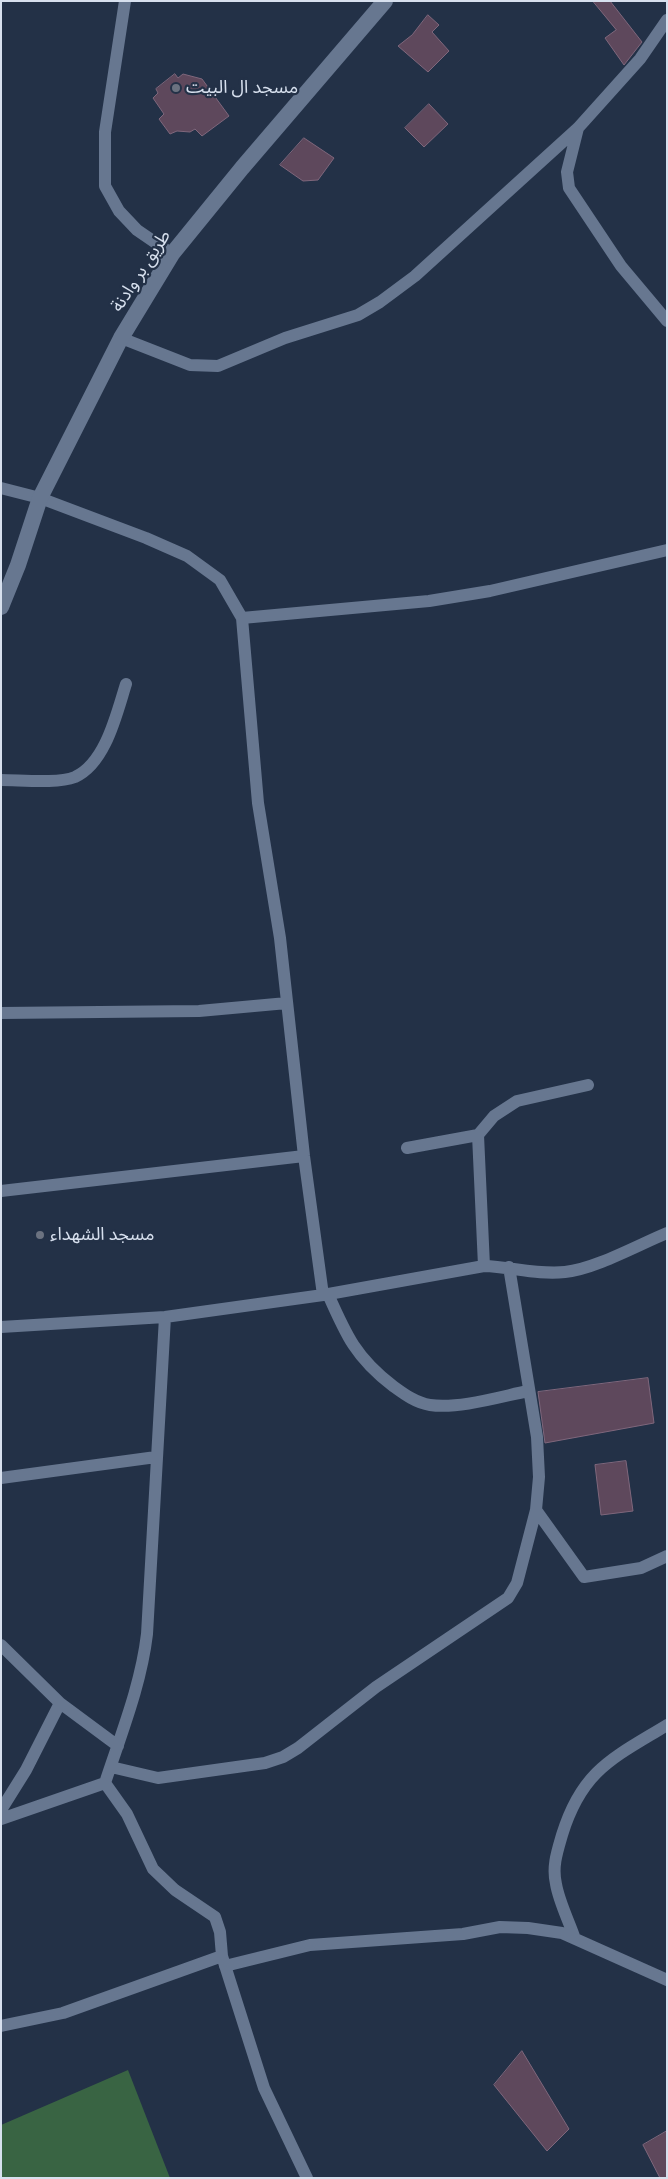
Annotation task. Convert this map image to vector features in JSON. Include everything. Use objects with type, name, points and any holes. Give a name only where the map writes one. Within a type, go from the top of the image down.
[{"type":"street","points":[[125,1],[105,132],[105,186],[119,211],[137,230],[172,254]]},
{"type":"street","name":"طريق بر وادنة","points":[[1,607],[18,565],[40,498],[121,338],[172,254],[242,168],[385,1]]},
{"type":"street","points":[[121,338],[190,365],[218,366],[285,338],[358,315],[380,302],[415,276],[578,128],[640,59],[667,20]]},
{"type":"street","points":[[578,128],[570,158],[568,188],[621,266],[667,321]]},
{"type":"street","points":[[1,488],[40,498],[146,538],[187,556],[220,580],[242,618],[258,803],[280,938],[304,1156],[326,1294],[347,1337],[371,1369],[412,1399],[429,1405],[451,1405],[528,1391]]},
{"type":"street","points":[[242,618],[429,601],[490,590],[667,550]]},
{"type":"street","points":[[1,780],[57,780],[75,777],[87,768],[109,737],[126,684]]},
{"type":"street","points":[[1,1013],[199,1011],[287,1003]]},
{"type":"street","points":[[407,1148],[478,1134],[494,1116],[517,1102],[588,1085]]},
{"type":"street","points":[[478,1134],[484,1266]]},
{"type":"street","points":[[1,1191],[304,1156]]},
{"type":"street","points":[[1,1327],[165,1317],[326,1294],[484,1266],[509,1267],[538,1273],[567,1272],[592,1264],[667,1233]]},
{"type":"street","points":[[111,1767],[151,1777],[163,1778],[265,1763],[283,1757],[298,1748],[376,1687],[508,1598],[517,1583],[536,1510],[539,1477],[537,1437],[509,1267]]},
{"type":"street","points":[[105,1783],[144,1662],[165,1317]]},
{"type":"street","points":[[1,1478],[156,1457]]},
{"type":"street","points":[[536,1510],[584,1576],[640,1568],[667,1556]]},
{"type":"street","points":[[1,1644],[60,1704],[118,1746]]},
{"type":"street","points":[[1,1810],[26,1770],[60,1704]]},
{"type":"street","points":[[575,1939],[556,1885],[555,1861],[566,1824],[582,1789],[594,1774],[609,1761],[667,1725]]},
{"type":"street","points":[[1,1819],[105,1783]]},
{"type":"street","points":[[105,1783],[127,1814],[153,1869],[175,1890],[215,1917],[220,1932],[223,1961],[264,2088],[307,2178]]},
{"type":"street","points":[[1,2026],[63,2013],[223,1961],[310,1945],[463,1934],[500,1927],[553,1932],[575,1939],[667,1980]]},
{"type":"green space","points":[[128,2070],[170,2178],[1,2178],[1,2125]]},
{"type":"building","points":[[593,1],[610,1],[642,42],[624,65],[605,38],[616,30]]},
{"type":"building","points":[[428,15],[439,25],[432,32],[449,51],[428,72],[398,46],[412,35]]},
{"type":"building","points":[[175,74],[178,78],[183,74],[202,79],[229,116],[202,136],[195,129],[190,132],[177,131],[170,134],[159,119],[164,114],[153,98],[158,93],[156,89]]},
{"type":"building","points":[[429,104],[448,124],[424,147],[405,128]]},
{"type":"building","points":[[304,138],[334,158],[318,180],[303,181],[280,165]]},
{"type":"building","points":[[648,1378],[654,1423],[545,1443],[538,1392]]},
{"type":"building","points":[[626,1461],[633,1511],[601,1515],[595,1465]]},
{"type":"building","points":[[522,2051],[569,2129],[547,2151],[494,2085]]},
{"type":"building","points":[[667,2131],[667,2178],[660,2178],[643,2145]]},
{"type":"place","name":"مسجد ال البيت","points":[[176,88]]},
{"type":"place","name":"مسجد الشهداء","points":[[40,1235]]}]
